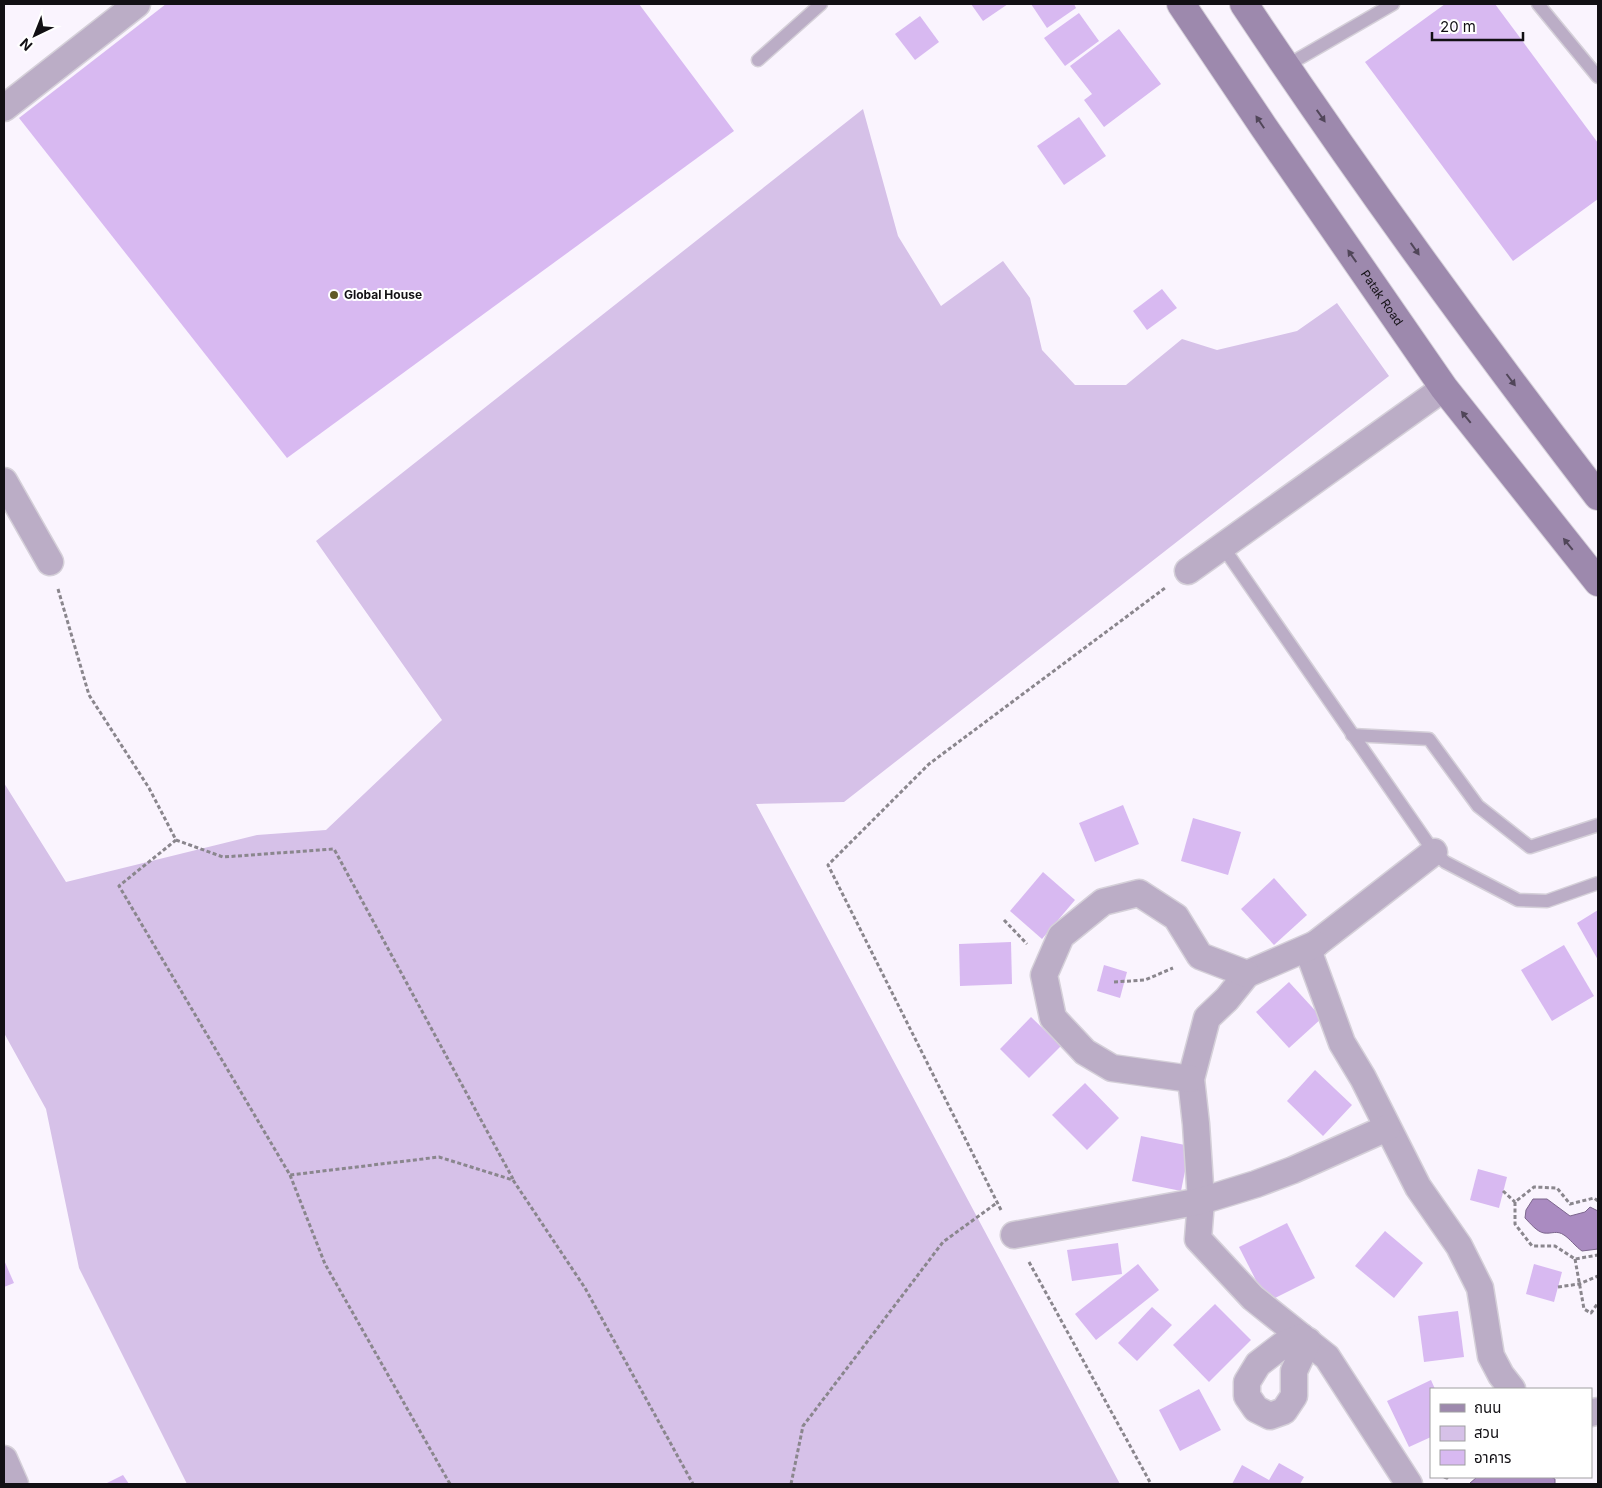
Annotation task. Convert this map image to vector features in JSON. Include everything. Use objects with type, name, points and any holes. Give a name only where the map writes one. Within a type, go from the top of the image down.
[{"type":"main road","name":"Patak Road","points":[[1181,4],[1268,134],[1444,388],[1598,582]]},
{"type":"main road","points":[[1244,4],[1437,280],[1598,496]]},
{"type":"street","points":[[4,108],[138,4]]},
{"type":"street","points":[[1188,571],[1444,388]]},
{"type":"street","points":[[4,481],[50,562]]},
{"type":"street","points":[[1434,852],[1308,950],[1342,1043],[1418,1187],[1459,1246],[1480,1288],[1491,1356],[1501,1375],[1511,1388]]},
{"type":"street","points":[[1191,1080],[1112,1068],[1085,1052],[1053,1018],[1044,975],[1061,936],[1103,902],[1138,893],[1176,917],[1200,956],[1247,974]]},
{"type":"street","points":[[1316,944],[1247,974],[1227,999],[1207,1018],[1191,1080],[1196,1124],[1200,1202],[1198,1239],[1253,1298],[1327,1357],[1409,1484]]},
{"type":"street","points":[[1014,1235],[1200,1202],[1293,1170],[1387,1128]]},
{"type":"street","points":[[4,1459],[16,1484]]},
{"type":"lane","points":[[758,60],[820,4]]},
{"type":"lane","points":[[1286,66],[1393,4]]},
{"type":"lane","points":[[1538,4],[1598,76]]},
{"type":"lane","points":[[1223,546],[1434,852],[1445,862],[1518,900],[1548,901],[1598,882]]},
{"type":"lane","points":[[1352,735],[1429,739],[1478,806],[1530,847],[1598,825]]},
{"type":"path","points":[[50,562],[89,695],[149,788],[176,840],[223,857],[334,849],[513,1180],[585,1288],[693,1484]]},
{"type":"path","points":[[1151,1484],[1014,1235],[828,865],[929,764],[1188,571]]},
{"type":"path","points":[[176,840],[119,886],[290,1175],[325,1264],[450,1484]]},
{"type":"path","points":[[1114,982],[1145,980],[1200,956]]},
{"type":"path","points":[[290,1175],[439,1157],[513,1180]]},
{"type":"path","points":[[1515,1202],[1534,1187],[1558,1188],[1570,1204],[1594,1198],[1598,1201]]},
{"type":"path","points":[[1503,1191],[1515,1202],[1515,1224],[1532,1246],[1556,1246],[1575,1259],[1598,1255]]},
{"type":"path","points":[[792,1484],[803,1426],[943,1242],[998,1202]]},
{"type":"path","points":[[1575,1259],[1584,1309],[1591,1312],[1598,1303]]},
{"type":"path","points":[[1558,1287],[1579,1284],[1598,1276]]},
{"type":"green space","points":[[863,109],[898,236],[941,306],[1003,261],[1030,298],[1042,350],[1075,385],[1126,385],[1182,339],[1217,350],[1297,331],[1337,303],[1389,376],[844,802],[756,804],[1120,1484],[187,1484],[79,1268],[46,1109],[4,1033],[4,783],[66,882],[257,835],[326,830],[442,720],[316,541]]},
{"type":"shaded area","points":[[1533,1199],[1547,1199],[1570,1216],[1585,1212],[1590,1207],[1598,1211],[1598,1249],[1582,1251],[1566,1236],[1557,1232],[1544,1233],[1536,1229],[1525,1218],[1526,1210]]},
{"type":"shaded area","points":[[1476,1478],[1555,1479],[1555,1484],[1469,1484]]},
{"type":"building","name":"Global House","points":[[166,4],[639,4],[734,131],[287,458],[19,118]]},
{"type":"building","points":[[971,4],[1008,4],[983,21]]},
{"type":"building","points":[[1031,4],[1074,4],[1076,8],[1047,28]]},
{"type":"building","points":[[1445,4],[1495,4],[1598,143],[1598,199],[1513,261],[1365,62]]},
{"type":"building","points":[[1079,13],[1099,41],[1065,66],[1044,38]]},
{"type":"building","points":[[920,16],[939,42],[915,60],[895,34]]},
{"type":"building","points":[[1119,29],[1161,84],[1104,127],[1084,100],[1092,94],[1070,66]]},
{"type":"building","points":[[1079,117],[1106,156],[1064,185],[1037,146]]},
{"type":"building","points":[[1162,289],[1177,308],[1147,330],[1133,311]]},
{"type":"building","points":[[1123,805],[1139,844],[1095,862],[1079,823]]},
{"type":"building","points":[[1193,818],[1241,832],[1228,875],[1181,861]]},
{"type":"building","points":[[1043,872],[1075,900],[1042,939],[1010,911]]},
{"type":"building","points":[[1274,878],[1307,915],[1274,945],[1241,909]]},
{"type":"building","points":[[1598,910],[1598,960],[1577,923]]},
{"type":"building","points":[[1011,942],[1012,984],[960,986],[959,944]]},
{"type":"building","points":[[1564,945],[1594,996],[1552,1021],[1521,970]]},
{"type":"building","points":[[1104,965],[1127,972],[1120,998],[1097,991]]},
{"type":"building","points":[[1289,982],[1322,1018],[1289,1048],[1256,1012]]},
{"type":"building","points":[[1031,1017],[1061,1046],[1029,1078],[1000,1049]]},
{"type":"building","points":[[1315,1070],[1352,1105],[1323,1136],[1287,1101]]},
{"type":"building","points":[[1085,1083],[1119,1118],[1087,1150],[1052,1115]]},
{"type":"building","points":[[1141,1136],[1190,1146],[1181,1191],[1132,1181]]},
{"type":"building","points":[[1478,1169],[1507,1177],[1499,1208],[1470,1200]]},
{"type":"building","points":[[1287,1223],[1315,1278],[1267,1302],[1239,1247]]},
{"type":"building","points":[[1385,1231],[1423,1263],[1394,1298],[1355,1266]]},
{"type":"building","points":[[1118,1243],[1122,1274],[1072,1281],[1067,1250]]},
{"type":"building","points":[[4,1260],[14,1283],[4,1287]]},
{"type":"building","points":[[1138,1264],[1159,1290],[1096,1340],[1075,1314]]},
{"type":"building","points":[[1534,1264],[1562,1272],[1554,1302],[1526,1294]]},
{"type":"building","points":[[1215,1304],[1251,1340],[1209,1382],[1173,1345]]},
{"type":"building","points":[[1152,1307],[1172,1325],[1137,1361],[1118,1343]]},
{"type":"building","points":[[1458,1311],[1464,1357],[1424,1362],[1418,1316]]},
{"type":"building","points":[[1431,1380],[1435,1388],[1430,1388],[1430,1437],[1409,1447],[1387,1401]]},
{"type":"building","points":[[1199,1389],[1221,1430],[1180,1451],[1159,1410]]},
{"type":"building","points":[[1279,1463],[1304,1477],[1300,1484],[1232,1484],[1242,1465],[1269,1480]]},
{"type":"building","points":[[123,1475],[129,1484],[105,1484]]},
{"type":"place","name":"Global House","points":[[334,295]]}]
